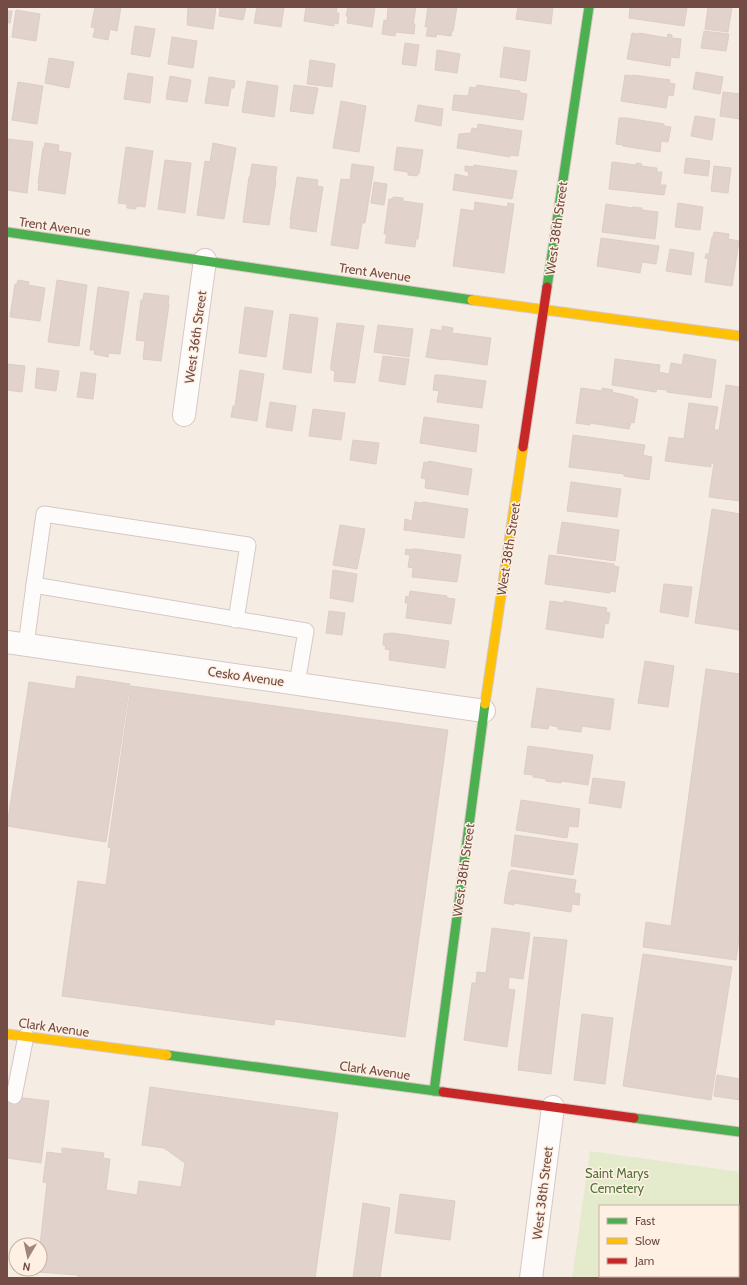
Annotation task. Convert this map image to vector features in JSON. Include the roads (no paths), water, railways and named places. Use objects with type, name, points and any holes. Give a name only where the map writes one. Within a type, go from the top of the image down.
[{"type":"street","name":"West 38th Street","points":[[434,1091],[484,711],[589,7]]},
{"type":"street","name":"Trent Avenue","points":[[7,232],[544,310],[740,336]]},
{"type":"street","name":"West 36th Street","points":[[184,415],[205,260]]},
{"type":"street","name":"Cesko Avenue","points":[[16,644],[484,711]]},
{"type":"street","name":"Clark Avenue","points":[[7,1034],[740,1132]]},
{"type":"street","name":"West 38th Street","points":[[531,1278],[553,1108]]},
{"type":"lane","points":[[16,644],[34,585],[44,514],[248,545],[236,620]]},
{"type":"lane","points":[[34,585],[306,631],[297,684]]},
{"type":"lane","points":[[14,1096],[26,1036]]},
{"type":"park label","name":"Saint Marys Cemetery","points":[[617,1180]]}]
